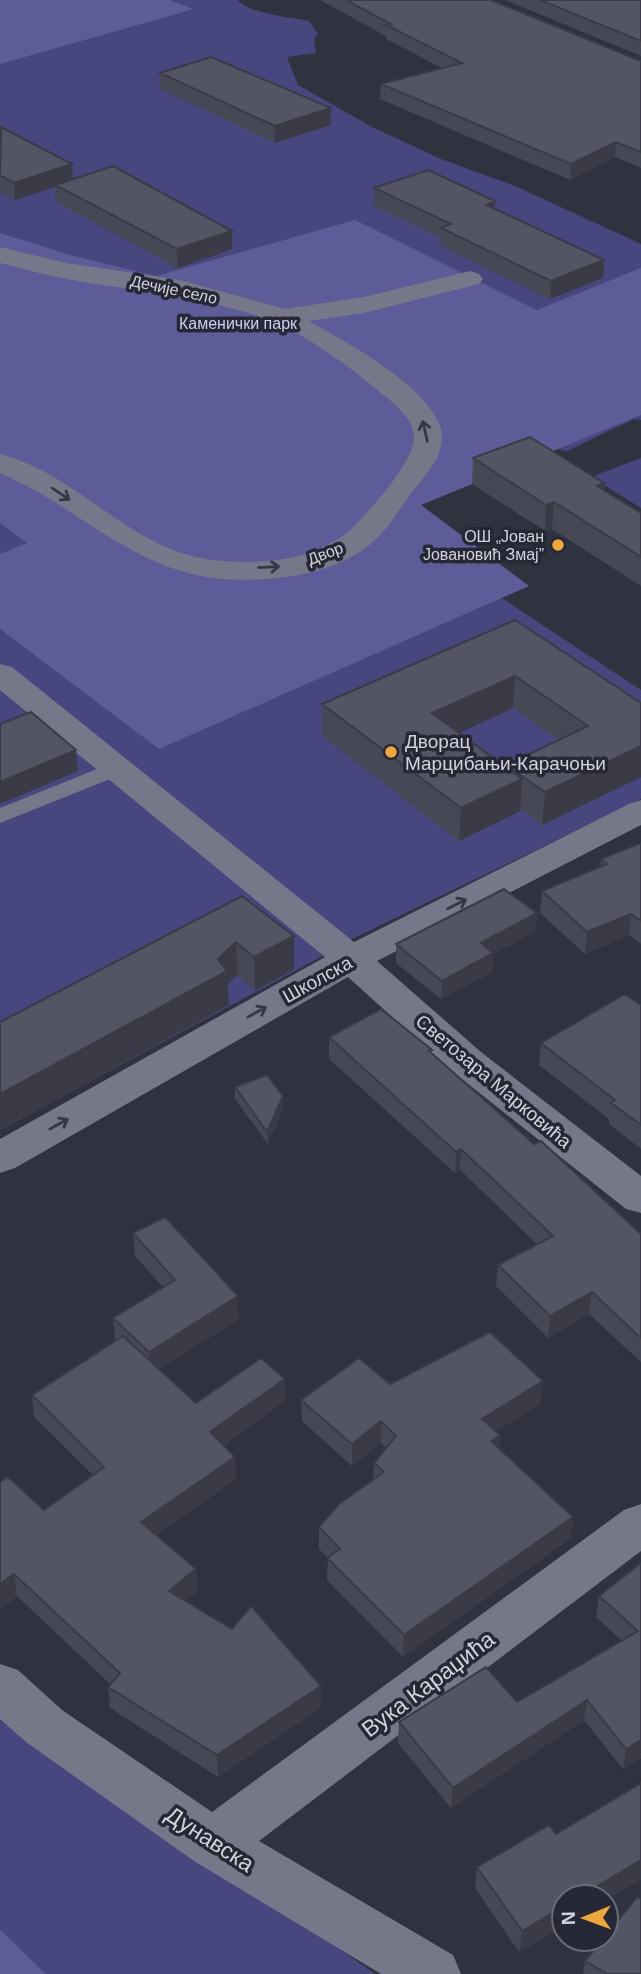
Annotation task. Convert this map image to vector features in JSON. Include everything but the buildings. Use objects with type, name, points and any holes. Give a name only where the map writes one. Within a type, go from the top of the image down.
[{"type":"street","name":"Дечије село","points":[[0,255],[66,271],[180,288],[284,317],[364,305],[470,279]]},
{"type":"street","name":"Двор","points":[[0,463],[61,493],[88,514],[127,537],[181,562],[221,569],[280,567],[311,561],[337,551],[358,539],[375,523],[420,466],[427,450],[428,436],[424,422],[401,396],[284,317]]},
{"type":"street","points":[[0,674],[351,960]]},
{"type":"street","name":"Школска","points":[[0,1158],[351,960],[641,811]]},
{"type":"street","name":"Светозара Марковића","points":[[351,960],[467,1062],[641,1198]]},
{"type":"street","name":"Вука Караџића","points":[[213,1843],[641,1524]]},
{"type":"street","name":"Дунавска","points":[[0,1686],[44,1726],[213,1843],[433,1974]]},
{"type":"lane","points":[[0,816],[117,768]]},
{"type":"green space","name":"Каменички парк","points":[[0,0],[238,0],[260,12],[309,21],[318,34],[314,39],[316,53],[287,57],[298,85],[372,127],[441,159],[515,186],[641,244],[641,420],[634,419],[567,451],[540,445],[476,442],[397,529],[641,690],[641,799],[327,951],[328,953],[0,1130]]},
{"type":"green space","points":[[0,0],[169,0],[194,9],[0,64]]},
{"type":"green space","points":[[355,220],[537,310],[641,268],[641,415],[421,505],[529,586],[159,749],[0,629],[0,554],[27,543],[0,523],[0,233],[70,255],[156,276]]},
{"type":"green space","points":[[641,458],[641,508],[591,477]]},
{"type":"green space","points":[[0,1698],[48,1742],[375,1974],[46,1974],[0,1929]]},
{"type":"green space","points":[[0,1929],[46,1974],[0,1974]]},
{"type":"place","name":"ОШ „Јован Јовановић Змај”","points":[[558,545]]},
{"type":"place","name":"Дворац Марцибањи-Карачоњи","points":[[391,752]]}]
